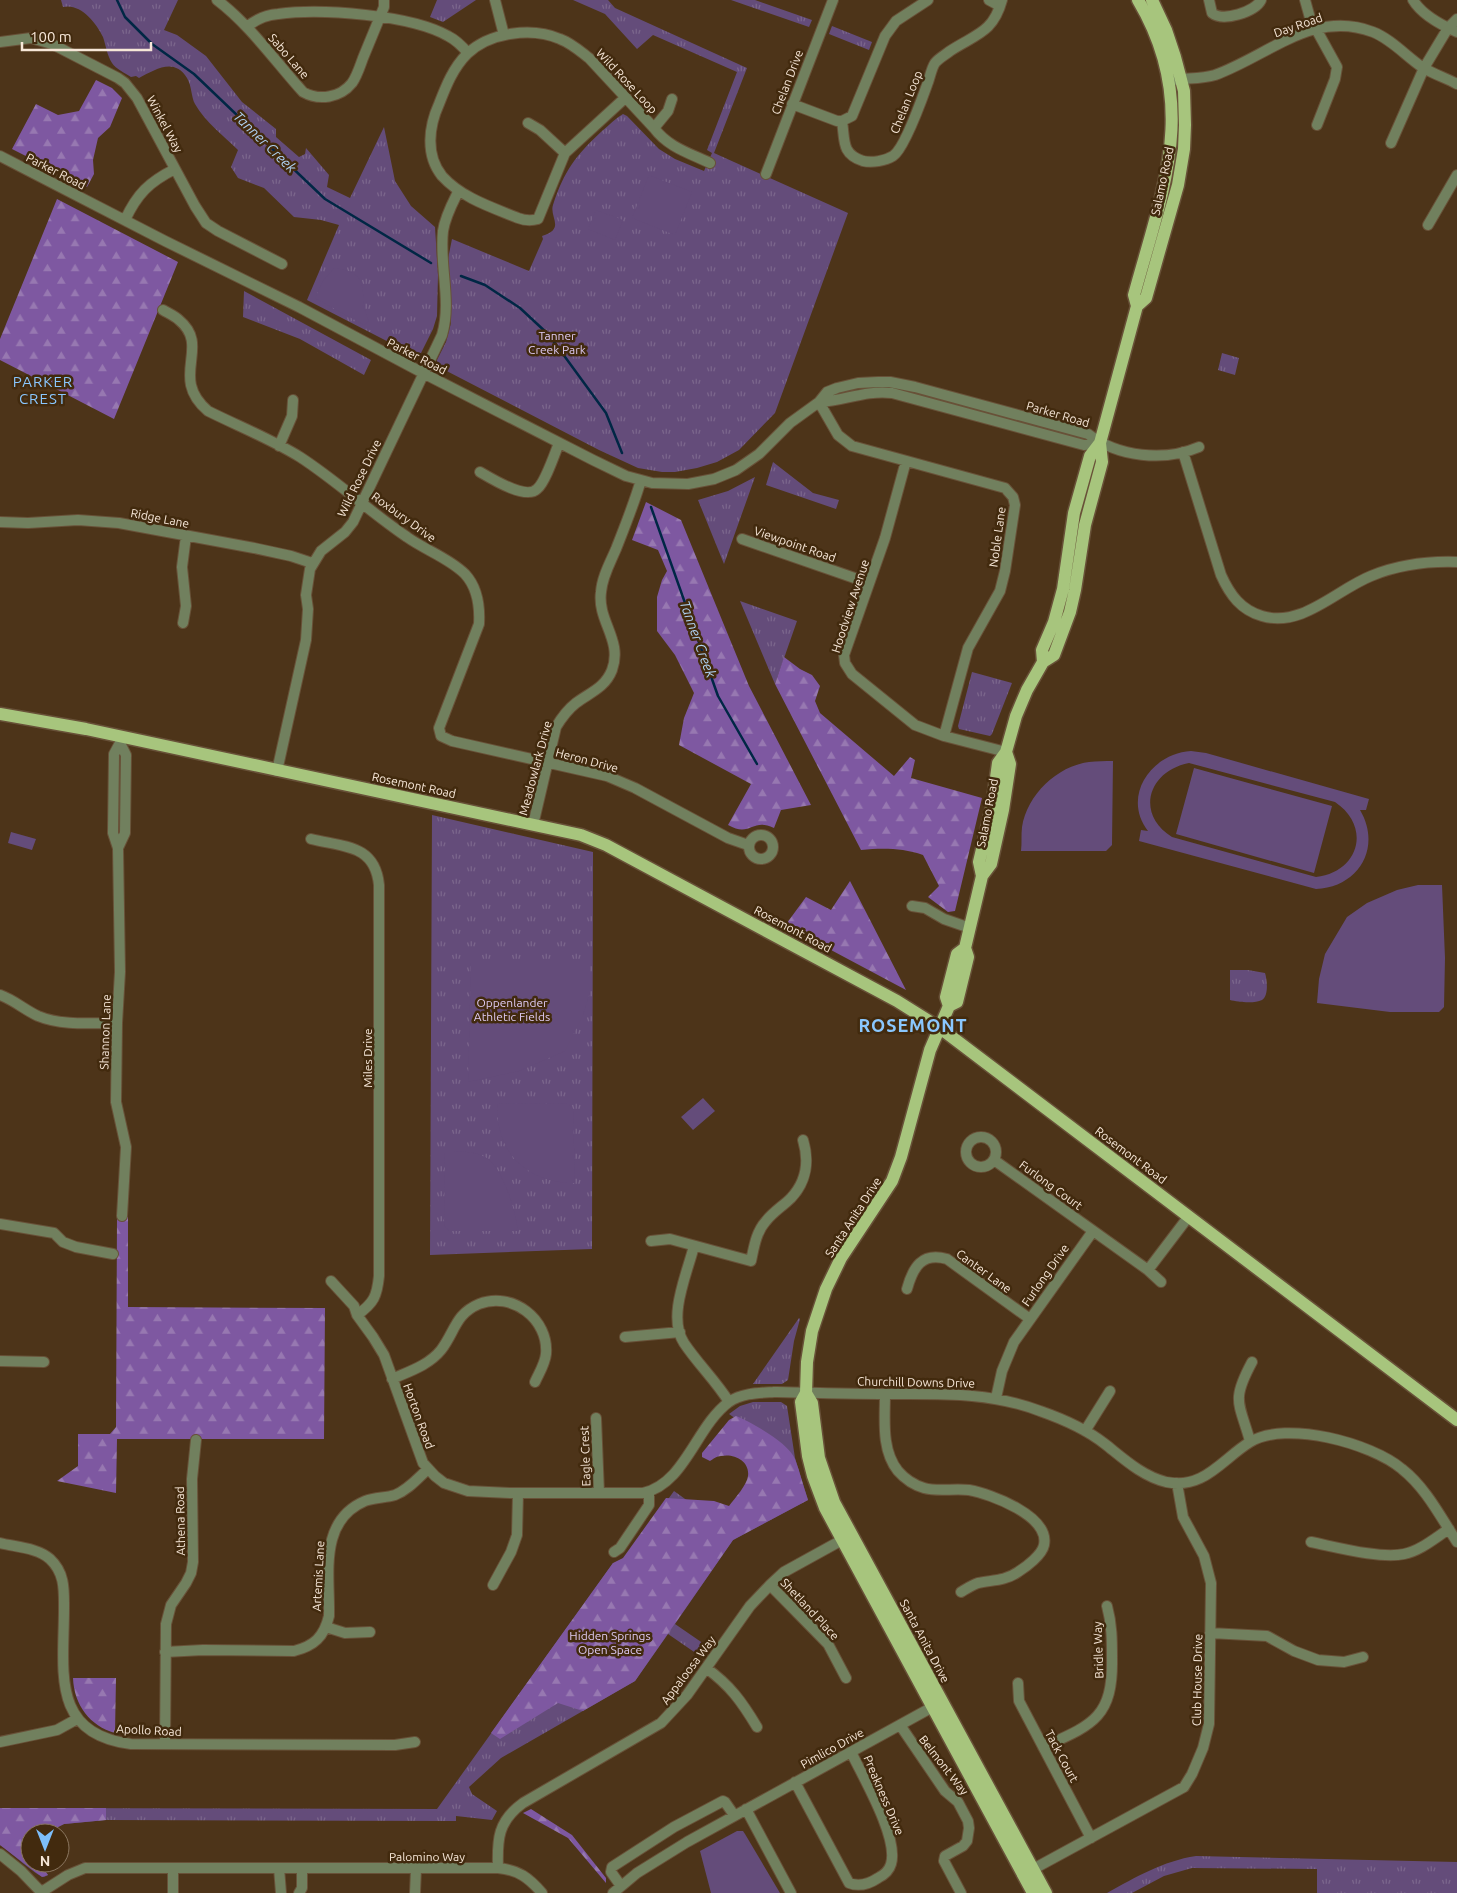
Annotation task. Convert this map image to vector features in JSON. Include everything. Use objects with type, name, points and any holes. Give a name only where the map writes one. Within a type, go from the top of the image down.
[{"type":"main road","name":"Salamo Road","points":[[1138,0],[1174,80]]},
{"type":"main road","name":"Salamo Road","points":[[940,1028],[949,1006],[957,1002],[968,957],[965,948],[982,876],[979,862],[992,807],[998,763],[1006,752],[1022,702],[1043,662],[1054,655],[1070,612],[1083,531],[1102,462],[1100,443],[1137,306],[1134,295],[1163,192],[1171,151],[1174,80],[1170,41],[1152,0]]},
{"type":"main road","name":"Rosemont Road","points":[[0,714],[586,836],[606,844],[897,1001],[940,1028],[1457,1420]]},
{"type":"main road","name":"Santa Anita Drive","points":[[940,1028],[926,1062],[901,1157],[892,1181],[846,1250],[826,1289],[812,1331],[807,1362],[806,1393],[801,1402],[805,1441],[820,1497],[842,1540],[937,1705],[1028,1872],[1046,1893]]},
{"type":"main road","name":"Santa Anita Drive","points":[[806,1393],[812,1403],[819,1458],[834,1502],[937,1705]]},
{"type":"main road","name":"Santa Anita Drive","points":[[1028,1872],[1033,1893]]},
{"type":"street","name":"Sabo Lane","points":[[217,0],[232,11],[247,27],[303,92],[319,98],[342,92],[353,81],[384,0]]},
{"type":"street","points":[[495,0],[504,35]]},
{"type":"street","name":"Chelan Drive","points":[[766,174],[833,0]]},
{"type":"street","points":[[792,104],[831,119],[842,121],[852,116],[880,48],[891,28],[908,12],[928,0]]},
{"type":"street","name":"Chelan Loop","points":[[842,121],[844,146],[855,158],[866,162],[881,161],[894,156],[903,143],[934,64],[943,56],[987,29],[998,14],[1001,3],[988,0]]},
{"type":"street","points":[[1209,0],[1212,13],[1217,17],[1225,17],[1250,10],[1258,6],[1261,0]]},
{"type":"street","points":[[1306,0],[1310,18],[1337,67],[1335,79],[1317,125]]},
{"type":"street","points":[[1413,0],[1422,10],[1453,30]]},
{"type":"street","points":[[247,27],[258,19],[279,13],[337,12],[417,23],[448,35],[468,53]]},
{"type":"street","points":[[1391,143],[1424,68],[1453,30],[1457,19]]},
{"type":"street","name":"Day Road","points":[[1174,80],[1213,76],[1287,39],[1316,29],[1328,26],[1352,26],[1381,35],[1424,68],[1457,84]]},
{"type":"street","name":"Wild Rose Loop","points":[[565,154],[538,219],[526,221],[458,192],[441,175],[430,146],[432,119],[447,82],[468,53],[482,44],[504,35],[523,32],[543,34],[561,39],[589,58],[671,146],[710,163]]},
{"type":"street","name":"Winkel Way","points":[[0,42],[23,38],[38,38],[65,50],[125,83],[137,98],[206,223],[282,264]]},
{"type":"street","points":[[528,123],[541,131],[565,154],[625,98]]},
{"type":"street","points":[[654,128],[668,112],[672,99]]},
{"type":"street","name":"Parker Road","points":[[0,156],[305,310],[559,443],[611,469],[641,480],[658,483],[688,484],[729,474],[753,459],[799,415],[819,402],[826,392],[858,384],[890,382],[915,387],[1088,434],[1100,443],[1148,456],[1166,456],[1199,446]]},
{"type":"street","points":[[125,220],[137,197],[146,186],[175,169]]},
{"type":"street","points":[[1428,225],[1457,175]]},
{"type":"street","name":"Wild Rose Drive","points":[[312,563],[321,551],[345,532],[363,503],[423,373],[440,341],[444,328],[445,301],[443,232],[448,211],[458,192]]},
{"type":"street","name":"Roxbury Drive","points":[[162,310],[181,321],[189,331],[192,339],[193,354],[189,380],[194,395],[200,404],[208,410],[300,457],[424,549],[452,563],[473,585],[480,612],[479,624],[439,728],[439,733]]},
{"type":"street","points":[[279,446],[292,416],[292,400]]},
{"type":"street","name":"Noble Lane","points":[[819,402],[834,430],[852,446],[1006,488],[1013,497],[1015,506],[1003,581],[1000,591],[968,648],[944,736]]},
{"type":"street","points":[[480,472],[521,493],[532,492],[539,488],[559,443]]},
{"type":"street","points":[[1183,452],[1221,575],[1228,591],[1240,604],[1253,613],[1270,618],[1286,619],[1303,614],[1354,584],[1390,570],[1414,564],[1457,562]]},
{"type":"street","name":"Hoodview Avenue","points":[[906,461],[888,529],[844,655],[846,666],[852,674],[914,725],[944,736],[1006,752]]},
{"type":"street","name":"Meadowlark Drive","points":[[533,825],[556,727],[564,714],[575,704],[604,684],[611,671],[614,646],[603,613],[601,592],[641,480]]},
{"type":"street","name":"Ridge Lane","points":[[0,522],[28,523],[78,520],[119,523],[284,555],[312,563]]},
{"type":"street","points":[[183,623],[186,606],[182,567],[186,536]]},
{"type":"street","name":"Viewpoint Road","points":[[742,539],[869,583]]},
{"type":"street","points":[[277,771],[306,640],[308,609],[306,595],[312,563]]},
{"type":"street","name":"Heron Drive","points":[[439,733],[441,736],[452,741],[595,773],[620,781],[728,838],[748,845]]},
{"type":"street","name":"Shannon Lane","points":[[120,740],[114,754],[113,833],[118,848],[120,972],[116,1102],[126,1148],[122,1216]]},
{"type":"street","name":"Miles Drive","points":[[311,839],[353,849],[365,854],[376,866],[379,878],[379,1276],[375,1298],[365,1310],[357,1315]]},
{"type":"street","points":[[912,906],[925,908],[944,919],[970,928]]},
{"type":"street","points":[[0,995],[37,1015],[52,1020],[117,1023]]},
{"type":"street","points":[[652,1240],[670,1239],[751,1261],[760,1229],[791,1198],[802,1181],[806,1160],[803,1140]]},
{"type":"street","name":"Furlong Court","points":[[994,1160],[1093,1231]]},
{"type":"street","points":[[1148,1270],[1188,1216]]},
{"type":"street","points":[[0,1224],[54,1233],[63,1242],[113,1254]]},
{"type":"street","points":[[1093,1231],[1148,1270],[1161,1282]]},
{"type":"street","name":"Furlong Drive","points":[[996,1398],[1007,1356],[1014,1342],[1093,1231]]},
{"type":"street","points":[[694,1246],[678,1307],[677,1319],[684,1342],[729,1402]]},
{"type":"street","name":"Canter Lane","points":[[907,1289],[910,1275],[917,1265],[934,1257],[941,1257],[947,1259],[1030,1319]]},
{"type":"street","name":"Horton Road","points":[[331,1281],[354,1306],[357,1315],[384,1356],[419,1455],[428,1469],[444,1483],[462,1490],[518,1493],[650,1492]]},
{"type":"street","points":[[392,1379],[420,1366],[434,1356],[447,1341],[455,1323],[465,1312],[479,1304],[496,1301],[512,1303],[534,1318],[540,1326],[546,1354],[544,1364],[535,1382]]},
{"type":"street","points":[[625,1337],[680,1332]]},
{"type":"street","points":[[0,1361],[44,1362]]},
{"type":"street","points":[[1250,1441],[1238,1399],[1242,1381],[1252,1362]]},
{"type":"street","points":[[1085,1431],[1110,1391]]},
{"type":"street","points":[[614,1552],[620,1548],[649,1506],[650,1492],[666,1482],[715,1416],[729,1402],[749,1394],[761,1392],[806,1393]]},
{"type":"street","name":"Churchill Downs Drive","points":[[806,1393],[956,1394],[996,1398],[1039,1410],[1085,1431],[1138,1470],[1158,1479],[1177,1483],[1199,1478],[1212,1472],[1250,1441],[1273,1433],[1303,1433],[1342,1442],[1379,1455],[1402,1469],[1425,1492],[1457,1542]]},
{"type":"street","points":[[885,1394],[887,1448],[893,1464],[903,1476],[913,1484],[926,1488],[968,1490],[999,1499],[1029,1517],[1043,1534],[1044,1547],[1017,1573],[1005,1579],[976,1583],[961,1592]]},
{"type":"street","name":"Eagle Crest","points":[[596,1418],[599,1493]]},
{"type":"street","name":"Athena Road","points":[[165,1744],[165,1633],[171,1605],[186,1583],[191,1573],[193,1562],[192,1479],[196,1440]]},
{"type":"street","name":"Artemis Lane","points":[[165,1652],[203,1650],[294,1651],[314,1644],[321,1637],[329,1616],[329,1548],[337,1525],[352,1508],[366,1501],[395,1495],[404,1490],[428,1469]]},
{"type":"street","name":"Club House Drive","points":[[1028,1872],[1184,1787],[1203,1748],[1209,1724],[1211,1583],[1200,1546],[1183,1517],[1177,1483]]},
{"type":"street","points":[[493,1585],[511,1552],[517,1536],[518,1493]]},
{"type":"street","points":[[1311,1542],[1376,1554],[1402,1554],[1419,1548],[1448,1529]]},
{"type":"street","name":"Appaloosa Way","points":[[498,1868],[499,1836],[504,1822],[512,1812],[523,1802],[662,1723],[680,1704],[750,1606],[770,1585],[784,1572],[842,1540]]},
{"type":"street","points":[[0,1543],[39,1552],[51,1560],[60,1572],[64,1588],[64,1683],[68,1701],[76,1719],[57,1730],[0,1742]]},
{"type":"street","name":"Shetland Place","points":[[770,1585],[828,1644],[846,1678]]},
{"type":"street","name":"Bridle Way","points":[[1043,1748],[1087,1726],[1107,1702],[1113,1678],[1112,1622],[1106,1606]]},
{"type":"street","points":[[326,1627],[346,1633],[370,1632]]},
{"type":"street","points":[[1210,1633],[1267,1636],[1301,1654],[1318,1660],[1344,1662],[1363,1657]]},
{"type":"street","points":[[706,1668],[724,1681],[739,1698],[757,1727]]},
{"type":"street","name":"Tack Court","points":[[1018,1683],[1019,1701],[1091,1838]]},
{"type":"street","name":"Pimlico Drive","points":[[613,1893],[658,1859],[734,1815],[937,1705]]},
{"type":"street","name":"Apollo Road","points":[[76,1719],[90,1731],[109,1740],[131,1744],[395,1745],[415,1742]]},
{"type":"street","name":"Belmont Way","points":[[900,1725],[945,1791],[958,1802],[968,1821],[967,1841],[945,1856],[944,1861],[961,1893]]},
{"type":"street","name":"Preakness Drive","points":[[795,1782],[849,1883],[859,1885],[878,1879],[891,1865],[892,1849],[890,1837],[851,1752]]},
{"type":"street","points":[[622,1886],[611,1872],[612,1867],[674,1827],[723,1801],[726,1802],[734,1815]]},
{"type":"street","points":[[746,1809],[790,1893]]},
{"type":"street","points":[[0,1854],[21,1871],[41,1893]]},
{"type":"street","name":"Palomino Way","points":[[41,1893],[68,1875],[86,1868],[498,1868],[523,1874],[542,1893]]},
{"type":"street","points":[[173,1868],[173,1893]]},
{"type":"street","points":[[279,1868],[281,1893]]},
{"type":"street","points":[[299,1893],[302,1888],[302,1868]]},
{"type":"street","points":[[415,1893],[416,1869]]},
{"type":"green space","points":[[61,0],[178,0],[164,30],[177,35],[206,56],[242,102],[276,129],[276,137],[299,157],[305,154],[306,148],[329,175],[327,187],[350,198],[384,127],[395,181],[411,206],[435,227],[438,275],[437,316],[421,353],[412,354],[307,300],[339,225],[321,220],[294,217],[264,188],[238,178],[231,167],[238,150],[199,111],[194,101],[189,81],[182,72],[176,68],[164,67],[139,78],[136,76],[131,77],[112,63],[103,37],[92,20],[75,8],[63,7]]},
{"type":"green space","points":[[437,0],[476,0],[443,22],[430,17]]},
{"type":"green space","name":"Tanner Creek Park","points":[[573,0],[608,0],[615,8],[747,68],[714,153],[848,213],[775,413],[739,450],[717,462],[697,468],[662,472],[638,468],[599,450],[437,366],[437,360],[446,342],[451,323],[448,259],[452,239],[529,271],[543,239],[542,236],[553,230],[555,226],[552,209],[566,173],[585,148],[623,114],[659,149],[675,159],[704,171],[712,153],[707,150],[737,72],[653,35],[637,49],[605,14]]},
{"type":"green space","points":[[731,0],[755,0],[812,20],[809,27]]},
{"type":"green space","points":[[832,26],[872,42],[869,50],[829,34]]},
{"type":"green space","points":[[96,80],[112,88],[122,98],[110,127],[98,138],[93,160],[94,174],[87,187],[12,149],[36,104],[58,115],[79,111]]},
{"type":"green space","points":[[649,175],[692,192],[675,235],[632,218]]},
{"type":"green space","points":[[57,199],[178,262],[114,419],[0,360],[0,339]]},
{"type":"green space","points":[[596,210],[623,220],[615,240],[588,229]]},
{"type":"green space","points":[[334,268],[347,271],[360,280],[365,311],[369,321],[364,325],[315,298],[323,281]]},
{"type":"green space","points":[[244,291],[371,360],[364,375],[300,339],[243,317]]},
{"type":"green space","points":[[1222,353],[1239,358],[1235,375],[1218,370]]},
{"type":"green space","points":[[773,462],[813,493],[839,500],[836,509],[766,485]]},
{"type":"green space","points":[[755,477],[724,564],[698,500],[728,491]]},
{"type":"green space","points":[[646,502],[681,520],[749,686],[811,805],[781,810],[774,828],[761,825],[742,829],[728,825],[751,784],[679,745],[684,718],[694,693],[675,655],[657,631],[657,597],[667,571],[658,550],[632,540]]},
{"type":"green space","points":[[740,601],[797,621],[775,684]]},
{"type":"green space","points":[[784,657],[812,675],[820,686],[815,701],[820,713],[894,776],[910,757],[915,760],[911,778],[982,798],[955,911],[948,912],[928,897],[939,886],[923,855],[892,849],[861,850],[775,684]]},
{"type":"green space","points":[[972,672],[1012,683],[990,736],[959,729],[958,726]]},
{"type":"green space","points":[[1191,751],[1206,753],[1369,799],[1366,810],[1360,810],[1366,824],[1368,838],[1367,851],[1362,863],[1355,873],[1344,881],[1331,887],[1316,889],[1139,841],[1141,830],[1148,831],[1140,818],[1139,791],[1153,768],[1164,759]],"holes":[[[1189,763],[1335,802],[1347,812],[1354,824],[1357,835],[1355,847],[1351,858],[1342,867],[1331,873],[1316,877],[1172,837],[1160,828],[1153,817],[1150,806],[1151,794],[1156,784],[1164,775],[1175,768]]]},
{"type":"green space","points":[[1113,761],[1112,845],[1106,851],[1021,851],[1022,827],[1025,815],[1037,793],[1045,784],[1066,769],[1077,765]]},
{"type":"green space","points":[[1194,768],[1332,806],[1314,873],[1176,834]]},
{"type":"green space","name":"Oppenlander Athletic Fields","points":[[432,815],[593,852],[592,1249],[430,1255]]},
{"type":"green space","points":[[11,832],[36,839],[32,850],[8,843]]},
{"type":"green space","points":[[850,881],[906,990],[784,927],[806,897],[831,910]]},
{"type":"green space","points":[[1418,885],[1442,885],[1445,958],[1444,1007],[1439,1012],[1390,1012],[1317,1003],[1319,979],[1325,954],[1347,917],[1367,903],[1397,890]]},
{"type":"green space","points":[[471,963],[590,963],[590,992],[583,1015],[565,1051],[519,1071],[468,1082]]},
{"type":"green space","points":[[1230,970],[1248,970],[1265,973],[1267,987],[1264,998],[1259,1001],[1250,1002],[1230,1000]]},
{"type":"green space","points":[[703,1098],[715,1111],[693,1130],[681,1117]]},
{"type":"green space","points":[[497,1103],[569,1104],[573,1109],[575,1183],[552,1181],[541,1177],[531,1172],[513,1157],[501,1133]]},
{"type":"green space","points":[[445,1152],[474,1153],[490,1160],[507,1189],[518,1231],[449,1231],[444,1225]]},
{"type":"green space","points":[[117,1217],[128,1217],[128,1307],[325,1308],[324,1439],[117,1439],[116,1493],[57,1481],[78,1466],[78,1434],[110,1434],[116,1427]]},
{"type":"green space","points":[[799,1318],[788,1380],[782,1384],[753,1384]]},
{"type":"green space","name":"Hidden Springs Open Space","points":[[753,1402],[781,1402],[787,1406],[795,1458],[808,1500],[733,1540],[675,1624],[707,1646],[700,1656],[668,1634],[635,1681],[501,1758],[469,1787],[472,1794],[497,1811],[492,1820],[456,1816],[456,1821],[106,1820],[70,1823],[20,1823],[20,1860],[0,1845],[0,1808],[437,1809],[613,1563],[622,1563],[674,1491],[731,1532],[787,1455],[729,1414],[740,1406]]},
{"type":"green space","name":"Hidden Springs Open Space","points":[[736,1416],[778,1440],[791,1453],[797,1464],[808,1500],[733,1540],[635,1681],[583,1711],[558,1703],[500,1739],[491,1733],[613,1563],[623,1558],[666,1498],[714,1501],[729,1506],[748,1476],[744,1462],[736,1457],[726,1455],[718,1456],[710,1461],[702,1457],[702,1453],[729,1420]]},
{"type":"green space","points":[[73,1678],[116,1678],[115,1733],[98,1725],[85,1713],[76,1697]]},
{"type":"green space","points":[[0,1808],[106,1808],[106,1820],[70,1823],[20,1823],[20,1860],[0,1845]]},
{"type":"green space","points":[[531,1809],[572,1835],[606,1878],[606,1883],[568,1838],[523,1813]]},
{"type":"green space","points":[[737,1831],[743,1831],[780,1893],[711,1893],[700,1851]]},
{"type":"green space","points":[[1196,1856],[1457,1862],[1457,1893],[1317,1893],[1317,1869],[1192,1868],[1164,1876],[1132,1893],[1107,1893],[1161,1866]]},
{"type":"green space","name":"Hidden Springs Open Space","points":[[36,1873],[46,1873],[48,1875],[44,1877]]},
{"type":"green space","points":[[37,1873],[46,1873],[48,1875],[42,1877]]},
{"type":"waterway","name":"Tanner Creek","points":[[117,0],[125,17],[152,44],[194,74],[325,199],[431,263]]},
{"type":"waterway","name":"Tanner Creek","points":[[461,276],[485,285],[520,308],[549,335],[606,413],[622,453]]},
{"type":"waterway","name":"Tanner Creek","points":[[651,507],[718,696],[757,764]]},
{"type":"district","name":"PARKER CREST","points":[[43,390]]},
{"type":"district","name":"ROSEMONT","points":[[913,1025]]}]
